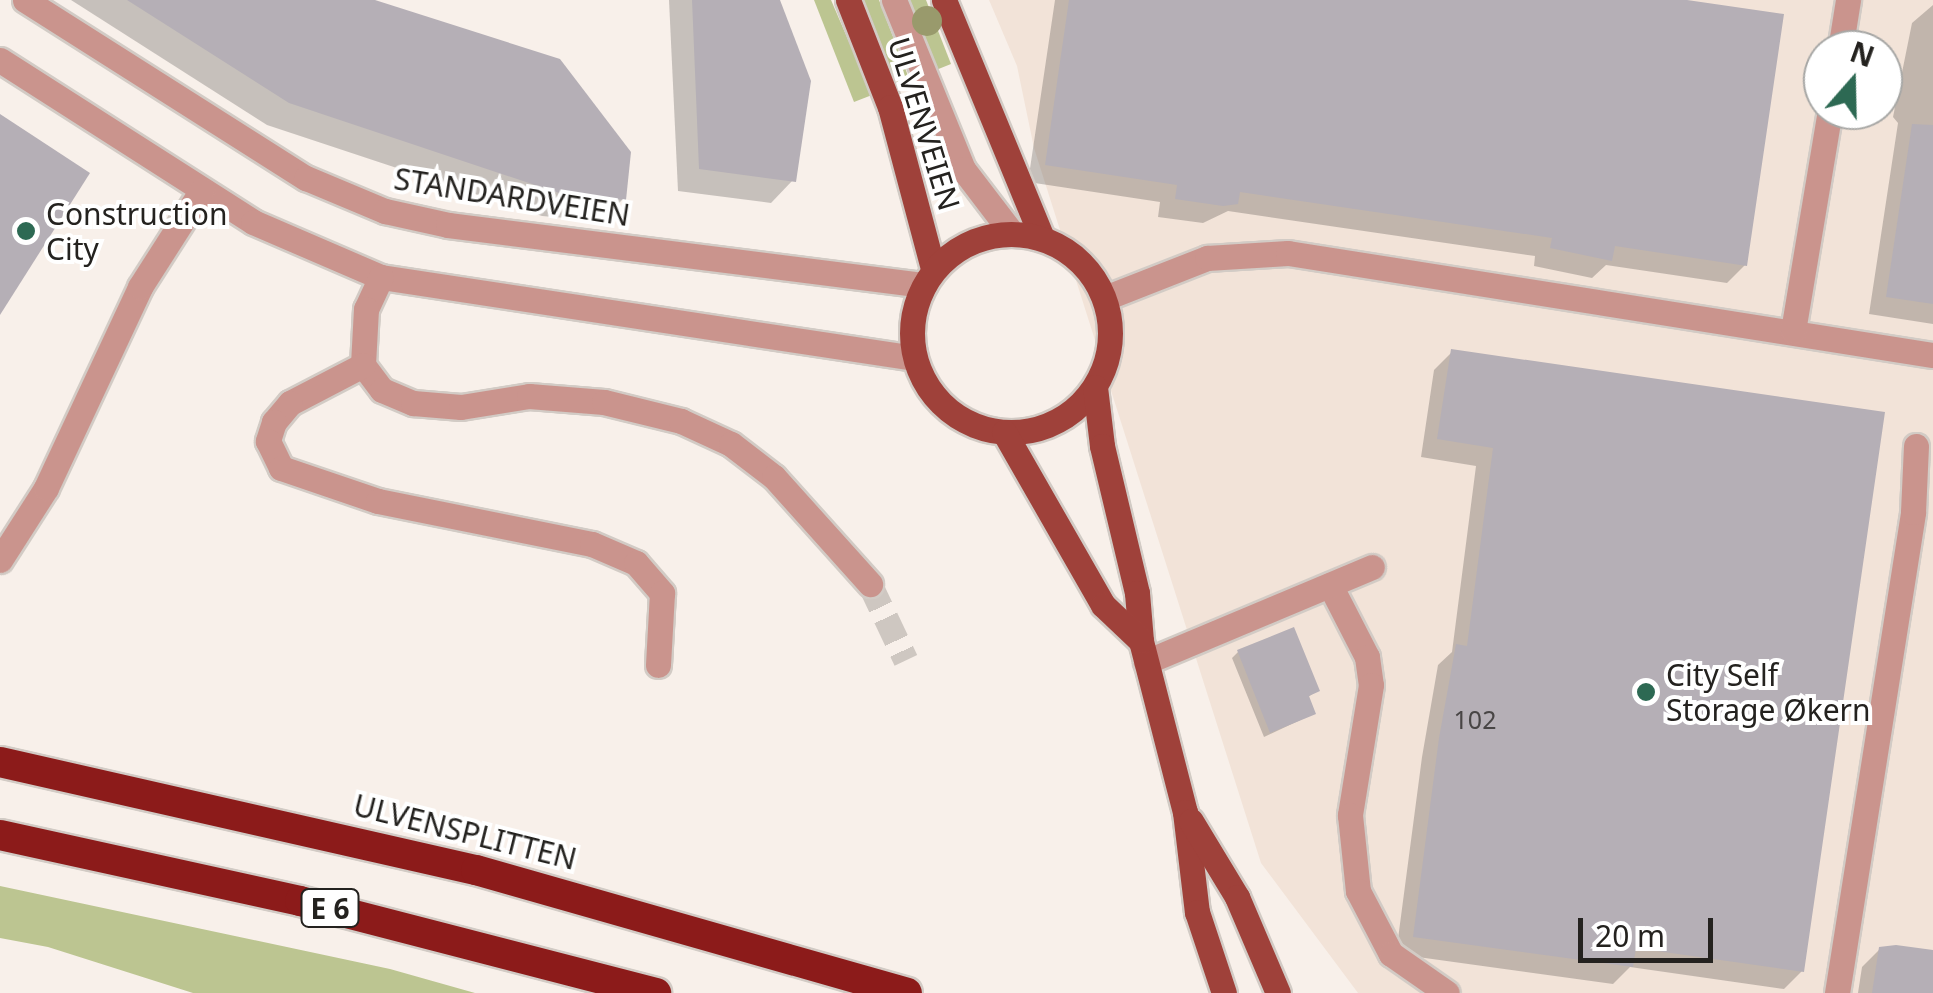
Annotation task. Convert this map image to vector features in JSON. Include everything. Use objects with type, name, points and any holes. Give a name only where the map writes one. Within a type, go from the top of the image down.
[{"type":"highway","name":"ULVENSPLITTEN","points":[[0,762],[457,865],[907,993]]},
{"type":"highway","name":"E 6","points":[[0,836],[300,901],[656,993]]},
{"type":"main road","name":"ULVENVEIEN","points":[[848,0],[890,107],[928,277]]},
{"type":"main road","name":"ULVENVEIEN","points":[[944,0],[1042,238]]},
{"type":"main road","points":[[1012,233],[1042,238],[1083,264],[1104,298],[1110,349],[1095,387],[1052,424],[1004,432],[970,424],[946,408],[914,358],[912,323],[928,277],[962,247],[1012,233]]},
{"type":"main road","points":[[1095,387],[1137,593],[1143,651],[1185,812],[1197,912],[1224,993]]},
{"type":"main road","points":[[1004,432],[1102,604],[1143,651]]},
{"type":"main road","points":[[1185,812],[1237,897],[1275,983]]},
{"type":"street","name":"STANDARDVEIEN","points":[[25,0],[306,178],[385,211],[448,225],[928,277]]},
{"type":"street","name":"ULVENVEIEN","points":[[894,0],[963,168],[1012,233]]},
{"type":"street","points":[[1843,30],[1848,0]]},
{"type":"street","points":[[0,60],[292,244],[380,277],[914,358]]},
{"type":"street","points":[[1793,331],[1827,130]]},
{"type":"street","points":[[0,560],[46,488],[140,287],[202,190]]},
{"type":"street","points":[[1104,298],[1207,258],[1288,253],[1933,355]]},
{"type":"street","points":[[380,277],[366,309],[362,365],[382,390],[414,404],[461,407],[548,397],[604,402],[681,422],[732,444],[774,477],[870,584]]},
{"type":"street","points":[[362,365],[290,403],[274,422],[268,441],[281,468],[378,500],[592,544],[636,563],[662,594],[658,665]]},
{"type":"street","points":[[1837,993],[1914,512],[1916,446]]},
{"type":"street","points":[[1143,651],[1372,567]]},
{"type":"street","points":[[1330,585],[1367,658],[1371,685],[1350,815],[1358,891],[1390,954],[1448,993]]},
{"type":"shaded area","points":[[989,0],[1933,0],[1933,993],[1358,993],[1261,863],[1034,148],[1017,66]]},
{"type":"green space","points":[[814,0],[831,0],[872,95],[854,102]]},
{"type":"green space","points":[[863,0],[879,0],[910,81],[897,85]]},
{"type":"green space","points":[[909,0],[926,0],[951,64],[936,70]]},
{"type":"green space","points":[[0,886],[390,969],[475,993],[193,993],[48,947],[0,938]]},
{"type":"building","points":[[127,0],[375,0],[560,59],[631,152],[626,200],[565,195],[289,103]]},
{"type":"building","points":[[692,0],[780,0],[811,81],[796,182],[699,169]]},
{"type":"building","points":[[1069,0],[1687,0],[1784,14],[1747,266],[1615,246],[1612,261],[1550,248],[1552,238],[1240,192],[1238,204],[1223,206],[1175,199],[1177,185],[1045,165]]},
{"type":"building","name":"Construction City","points":[[0,114],[90,173],[0,315]]},
{"type":"building","points":[[1912,124],[1933,125],[1933,304],[1886,297]]},
{"type":"building","name":"City Self Storage Økern","points":[[1451,349],[1885,412],[1804,972],[1636,948],[1633,967],[1413,937],[1439,738],[1456,644],[1467,646],[1493,448],[1437,439]]},
{"type":"building","points":[[1294,627],[1320,691],[1309,696],[1316,714],[1270,733],[1237,650]]},
{"type":"building","points":[[1879,947],[1933,950],[1933,993],[1872,993]]},
{"type":"tunnel","points":[[870,584],[906,660]]},
{"type":"place","name":"Construction City","points":[[26,231]]},
{"type":"place","name":"City Self Storage Økern","points":[[1646,692]]}]
